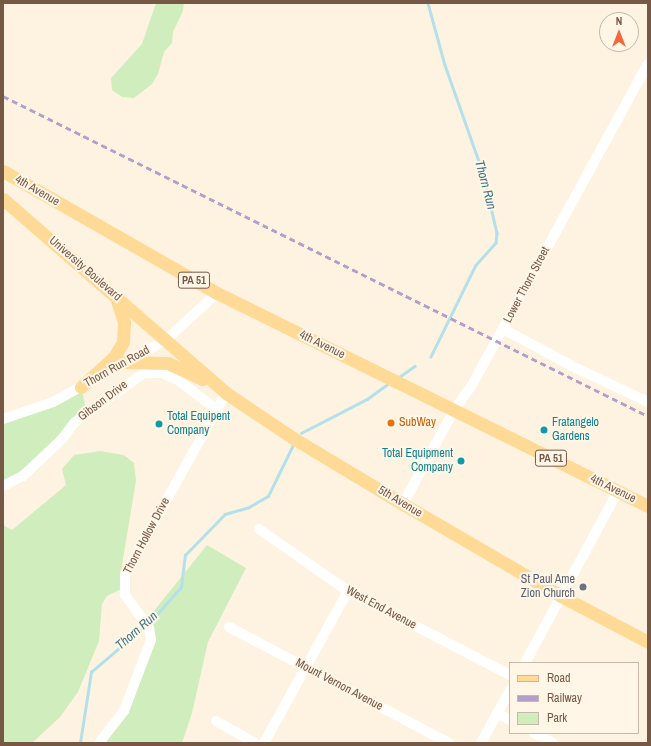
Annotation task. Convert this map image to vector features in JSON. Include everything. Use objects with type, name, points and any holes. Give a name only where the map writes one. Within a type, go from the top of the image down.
[{"type":"main road","name":"4th Avenue","points":[[3,171],[216,293],[648,506]]},
{"type":"main road","name":"University Boulevard","points":[[3,199],[166,340]]},
{"type":"main road","points":[[81,387],[114,357],[123,342],[123,316],[114,295]]},
{"type":"main road","name":"5th Avenue","points":[[166,340],[226,393],[293,438],[561,596],[648,642]]},
{"type":"main road","points":[[125,362],[158,362],[174,365],[226,393]]},
{"type":"street","name":"Lower Thorn Street","points":[[403,504],[454,410],[472,386],[648,64]]},
{"type":"street","name":"Thorn Run Road","points":[[3,419],[38,408],[81,387],[166,340],[216,293]]},
{"type":"street","points":[[503,329],[574,367],[648,402]]},
{"type":"street","name":"Gibson Drive","points":[[3,486],[23,476],[62,439],[75,422],[144,373],[162,373],[178,380],[216,409]]},
{"type":"street","name":"Thorn Hollow Drive","points":[[99,743],[116,722],[131,696],[150,648],[147,625],[125,595],[125,575],[226,393]]},
{"type":"street","points":[[526,662],[618,492]]},
{"type":"street","name":"West End Avenue","points":[[259,529],[348,591],[509,674]]},
{"type":"street","points":[[264,743],[348,591]]},
{"type":"street","name":"Mount Vernon Avenue","points":[[228,627],[449,743]]},
{"type":"street","points":[[480,743],[509,692]]},
{"type":"street","points":[[497,714],[509,720]]},
{"type":"street","points":[[216,721],[254,743]]},
{"type":"street","points":[[536,734],[553,743]]},
{"type":"green space","points":[[156,3],[184,3],[183,11],[173,32],[172,43],[164,52],[158,74],[152,84],[134,98],[122,97],[112,90],[111,78],[142,44]]},
{"type":"green space","points":[[81,387],[87,412],[62,439],[3,486],[3,419]]},
{"type":"green space","points":[[100,451],[124,455],[134,463],[136,481],[122,565],[125,575],[123,588],[107,596],[102,604],[99,641],[78,692],[60,717],[32,743],[3,743],[3,525],[12,530],[66,485],[62,469],[74,455]]},
{"type":"green space","points":[[207,545],[246,568],[208,642],[192,713],[182,743],[99,743],[116,722],[150,648],[145,622]]},
{"type":"waterway","name":"Thorn Run","points":[[428,3],[445,65],[483,173],[497,233],[496,243],[476,265],[431,357]]},
{"type":"waterway","name":"Thorn Run","points":[[399,377],[415,366]]},
{"type":"waterway","name":"Thorn Run","points":[[301,433],[367,399],[389,383]]},
{"type":"waterway","name":"Thorn Run","points":[[149,623],[181,587],[185,555],[225,514],[249,507],[268,496],[292,447]]},
{"type":"waterway","name":"Thorn Run","points":[[80,743],[91,672],[145,626]]},
{"type":"railway","points":[[3,96],[648,416]]},
{"type":"place","name":"SubWay","points":[[391,423]]},
{"type":"place","name":"Total Equipent Company","points":[[159,424]]},
{"type":"place","name":"Fratangelo Gardens","points":[[544,430]]},
{"type":"place","name":"Total Equipment Company","points":[[461,461]]},
{"type":"place","name":"St Paul Ame Zion Church","points":[[583,587]]}]
